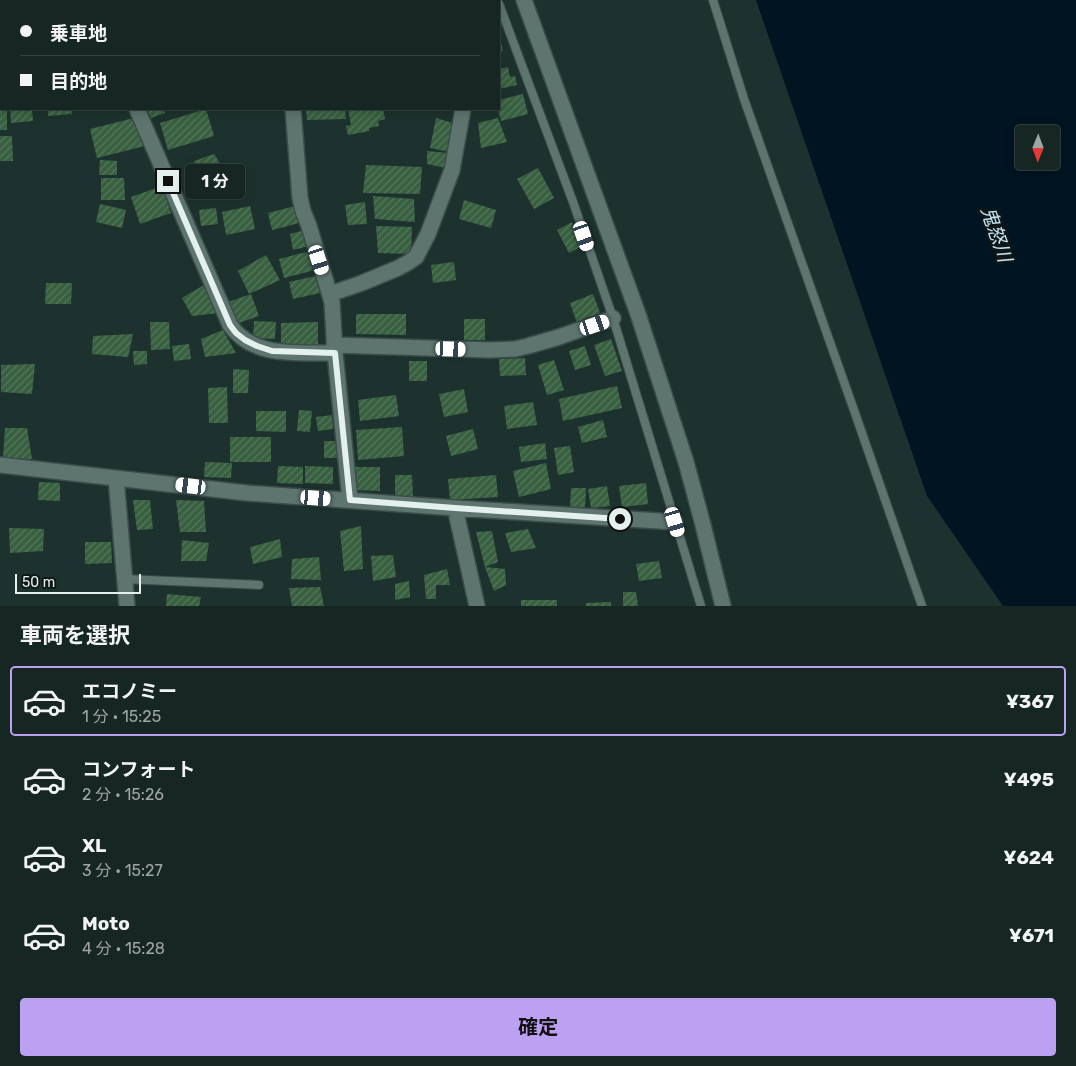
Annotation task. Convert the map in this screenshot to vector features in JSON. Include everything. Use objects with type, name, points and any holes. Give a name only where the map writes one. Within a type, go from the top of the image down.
[{"type":"street","points":[[524,0],[638,314],[686,462],[723,606]]},
{"type":"street","points":[[137,110],[230,325],[245,340],[257,346],[272,351],[515,349],[559,337],[613,318]]},
{"type":"street","points":[[293,110],[300,198],[330,294],[333,313],[334,349],[350,500]]},
{"type":"street","points":[[330,294],[398,268],[416,257],[428,234],[452,170],[463,110]]},
{"type":"street","points":[[0,465],[247,493],[675,522]]},
{"type":"street","points":[[116,478],[127,606]]},
{"type":"street","points":[[455,508],[477,606]]},
{"type":"lane","points":[[713,0],[744,99],[922,606]]},
{"type":"lane","points":[[500,7],[573,202],[613,318],[701,606]]},
{"type":"lane","points":[[124,579],[259,585]]},
{"type":"water","name":"鬼怒川","points":[[756,0],[1076,0],[1076,606],[1003,606],[927,496]]},
{"type":"building","points":[[500,39],[503,51],[500,52]]},
{"type":"building","points":[[508,67],[510,77],[515,76],[517,85],[500,89],[500,69]]},
{"type":"building","points":[[523,94],[528,114],[501,121],[498,110],[500,110],[500,100]]},
{"type":"building","points":[[0,110],[7,110],[7,130],[0,130]]},
{"type":"building","points":[[10,110],[32,110],[33,121],[11,123]]},
{"type":"building","points":[[48,110],[72,110],[72,114],[48,116]]},
{"type":"building","points":[[147,110],[164,110],[165,113],[151,118]]},
{"type":"building","points":[[206,110],[214,136],[168,150],[160,123]]},
{"type":"building","points":[[306,110],[345,110],[346,119],[307,120]]},
{"type":"building","points":[[348,110],[383,110],[385,119],[378,121],[379,126],[369,128],[370,131],[348,135],[346,126],[351,125]]},
{"type":"building","points":[[138,117],[145,146],[97,158],[90,129]]},
{"type":"building","points":[[436,118],[456,124],[450,152],[430,148]]},
{"type":"building","points":[[498,118],[507,142],[481,148],[478,123]]},
{"type":"building","points":[[0,136],[12,136],[13,161],[0,161]]},
{"type":"building","points":[[427,151],[448,153],[446,168],[427,164]]},
{"type":"building","points":[[214,154],[223,168],[195,175],[194,161]]},
{"type":"building","points":[[100,160],[117,161],[117,175],[99,175]]},
{"type":"building","points":[[366,165],[422,167],[420,194],[363,193]]},
{"type":"building","points":[[538,168],[554,198],[534,209],[517,179]]},
{"type":"building","points":[[101,178],[124,178],[125,200],[101,200]]},
{"type":"building","points":[[162,186],[171,213],[140,224],[131,197]]},
{"type":"building","points":[[373,196],[414,199],[415,222],[375,219]]},
{"type":"building","points":[[464,200],[496,210],[491,228],[459,219]]},
{"type":"building","points":[[365,202],[367,224],[348,225],[345,205]]},
{"type":"building","points":[[100,204],[126,210],[122,228],[96,222]]},
{"type":"building","points":[[299,205],[303,222],[272,230],[268,213]]},
{"type":"building","points":[[250,206],[255,229],[226,235],[222,212]]},
{"type":"building","points":[[216,208],[218,224],[201,226],[199,210]]},
{"type":"building","points":[[572,222],[584,245],[569,253],[557,230]]},
{"type":"building","points":[[376,226],[412,227],[411,254],[378,253]]},
{"type":"building","points":[[305,230],[309,246],[293,250],[290,234]]},
{"type":"building","points":[[310,251],[315,270],[284,278],[279,259]]},
{"type":"building","points":[[266,255],[280,280],[249,294],[238,271]]},
{"type":"building","points":[[454,262],[456,280],[433,283],[431,265]]},
{"type":"building","points":[[316,276],[320,293],[293,299],[289,282]]},
{"type":"building","points":[[46,283],[72,283],[71,304],[45,304]]},
{"type":"building","points":[[204,285],[219,313],[192,316],[182,298]]},
{"type":"building","points":[[251,294],[259,316],[236,324],[228,302]]},
{"type":"building","points":[[593,294],[601,315],[577,323],[570,303]]},
{"type":"building","points":[[356,314],[406,314],[406,335],[356,334]]},
{"type":"building","points":[[464,319],[485,319],[485,340],[464,340]]},
{"type":"building","points":[[254,321],[276,322],[275,339],[253,338]]},
{"type":"building","points":[[150,322],[169,322],[170,349],[151,350]]},
{"type":"building","points":[[318,322],[318,344],[281,344],[281,323]]},
{"type":"building","points":[[223,330],[236,353],[205,357],[201,339]]},
{"type":"building","points":[[133,334],[128,357],[92,354],[93,336]]},
{"type":"building","points":[[611,339],[622,371],[605,376],[594,345]]},
{"type":"building","points":[[189,344],[191,359],[174,361],[172,346]]},
{"type":"building","points":[[585,346],[591,365],[575,370],[569,351]]},
{"type":"building","points":[[133,351],[147,351],[147,364],[134,365]]},
{"type":"building","points":[[525,358],[526,375],[500,376],[499,359]]},
{"type":"building","points":[[554,360],[564,390],[547,395],[538,365]]},
{"type":"building","points":[[409,361],[427,361],[427,381],[409,381]]},
{"type":"building","points":[[35,364],[32,394],[1,392],[1,365]]},
{"type":"building","points":[[233,369],[249,370],[248,393],[233,393]]},
{"type":"building","points":[[617,386],[622,408],[563,421],[559,399]]},
{"type":"building","points":[[227,387],[228,423],[209,423],[208,388]]},
{"type":"building","points":[[464,389],[468,412],[444,417],[439,394]]},
{"type":"building","points":[[396,395],[399,416],[360,421],[358,400]]},
{"type":"building","points":[[533,402],[537,425],[507,429],[504,406]]},
{"type":"building","points":[[299,410],[312,411],[310,432],[297,431]]},
{"type":"building","points":[[256,411],[286,411],[286,432],[256,431]]},
{"type":"building","points":[[332,415],[333,429],[318,431],[316,417]]},
{"type":"building","points":[[603,420],[607,437],[582,443],[578,427]]},
{"type":"building","points":[[402,427],[404,456],[358,460],[356,430]]},
{"type":"building","points":[[5,428],[27,428],[32,459],[3,458]]},
{"type":"building","points":[[473,429],[478,449],[451,456],[446,436]]},
{"type":"building","points":[[230,437],[271,437],[271,462],[230,462]]},
{"type":"building","points":[[324,441],[337,441],[337,458],[324,458]]},
{"type":"building","points":[[545,443],[547,459],[521,462],[519,447]]},
{"type":"building","points":[[570,446],[574,472],[558,475],[554,448]]},
{"type":"building","points":[[205,462],[232,463],[231,478],[204,477]]},
{"type":"building","points":[[546,463],[551,489],[519,497],[513,471]]},
{"type":"building","points":[[278,466],[303,467],[303,484],[277,483]]},
{"type":"building","points":[[305,466],[333,467],[333,484],[305,483]]},
{"type":"building","points":[[355,467],[380,467],[380,491],[355,490]]},
{"type":"building","points":[[395,475],[412,475],[413,496],[395,496]]},
{"type":"building","points":[[496,475],[498,497],[450,500],[448,479]]},
{"type":"building","points":[[39,482],[60,483],[60,501],[38,500]]},
{"type":"building","points":[[646,483],[648,504],[622,507],[619,486]]},
{"type":"building","points":[[607,486],[610,506],[591,508],[588,489]]},
{"type":"building","points":[[571,488],[586,488],[585,507],[570,507]]},
{"type":"building","points":[[133,500],[150,500],[153,529],[137,530]]},
{"type":"building","points":[[176,500],[204,501],[206,532],[180,532]]},
{"type":"building","points":[[361,526],[363,569],[344,571],[340,531]]},
{"type":"building","points":[[9,528],[44,529],[43,551],[10,553]]},
{"type":"building","points":[[528,529],[536,548],[511,552],[505,533]]},
{"type":"building","points":[[492,531],[498,562],[485,567],[476,532]]},
{"type":"building","points":[[280,539],[282,557],[253,564],[250,547]]},
{"type":"building","points":[[182,540],[209,543],[206,561],[181,561]]},
{"type":"building","points":[[85,542],[111,542],[112,563],[85,564]]},
{"type":"building","points":[[393,555],[396,577],[373,581],[371,556]]},
{"type":"building","points":[[319,557],[321,580],[291,579],[292,559]]},
{"type":"building","points":[[659,561],[662,578],[639,581],[636,564]]},
{"type":"building","points":[[485,567],[505,569],[506,585],[494,591]]},
{"type":"building","points":[[447,569],[450,585],[436,585],[436,599],[426,599],[424,575]]},
{"type":"building","points":[[409,581],[410,597],[395,600],[395,584]]},
{"type":"building","points":[[320,587],[324,606],[292,606],[289,588]]},
{"type":"building","points":[[623,592],[636,592],[638,606],[623,606]]},
{"type":"building","points":[[167,594],[201,597],[199,606],[166,606]]},
{"type":"building","points":[[521,600],[557,600],[557,606],[521,606]]},
{"type":"building","points":[[611,602],[611,606],[586,606],[586,603]]},
{"type":"route","points":[[168,181],[230,325],[236,333],[257,346],[272,351],[335,353],[350,500],[620,519]]}]
